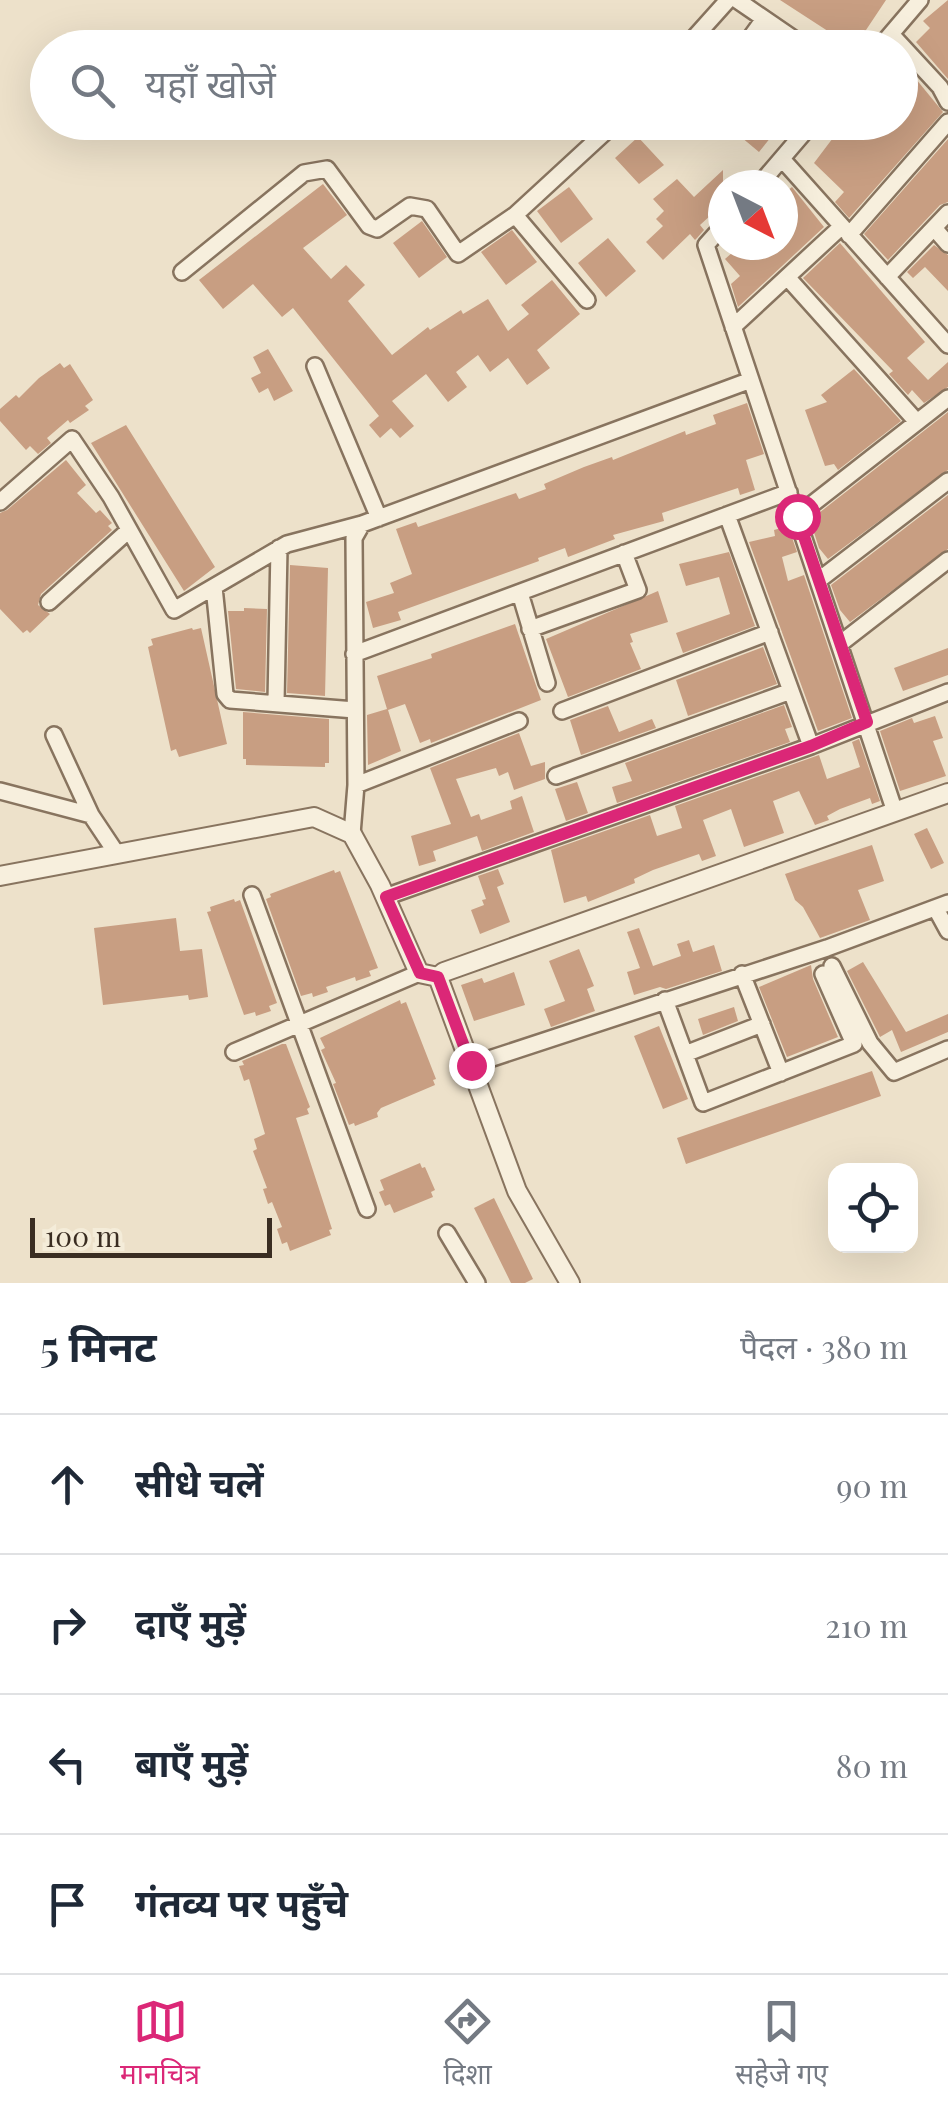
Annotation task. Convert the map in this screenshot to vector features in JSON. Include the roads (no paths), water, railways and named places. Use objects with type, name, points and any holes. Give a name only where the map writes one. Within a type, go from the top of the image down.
[{"type":"street","points":[[701,30],[728,0]]},
{"type":"street","points":[[737,0],[780,30]]},
{"type":"street","points":[[894,30],[920,0]]},
{"type":"street","points":[[756,30],[764,19]]},
{"type":"street","points":[[918,63],[948,102]]},
{"type":"street","points":[[733,327],[846,230],[948,122]]},
{"type":"street","points":[[182,272],[304,173],[327,169],[369,226],[377,229],[410,206],[427,209],[458,254],[515,215],[596,140]]},
{"type":"street","points":[[772,170],[798,140]]},
{"type":"street","points":[[782,159],[948,345]]},
{"type":"street","points":[[887,277],[948,213]]},
{"type":"street","points":[[515,215],[586,300]]},
{"type":"street","points":[[934,228],[948,244]]},
{"type":"street","points":[[711,260],[896,812]]},
{"type":"street","points":[[788,278],[917,422]]},
{"type":"street","points":[[315,366],[378,518]]},
{"type":"street","points":[[0,502],[72,439],[130,530],[174,610],[279,548],[362,524],[751,380]]},
{"type":"street","points":[[797,516],[948,398]]},
{"type":"street","points":[[819,580],[948,481]]},
{"type":"street","points":[[354,654],[789,492]]},
{"type":"street","points":[[726,515],[811,746]]},
{"type":"street","points":[[362,524],[354,538],[356,785],[352,834],[429,975],[471,1065],[517,1191],[570,1283]]},
{"type":"street","points":[[49,602],[130,530]]},
{"type":"street","points":[[276,702],[279,548]]},
{"type":"street","points":[[530,629],[638,590],[624,554]]},
{"type":"street","points":[[841,644],[947,562]]},
{"type":"street","points":[[214,587],[225,694],[235,702],[355,710]]},
{"type":"street","points":[[520,593],[547,683]]},
{"type":"street","points":[[562,711],[770,632]]},
{"type":"street","points":[[556,776],[791,692]]},
{"type":"street","points":[[386,897],[811,746],[948,692]]},
{"type":"street","points":[[356,785],[518,721]]},
{"type":"street","points":[[54,735],[92,815],[117,854]]},
{"type":"street","points":[[0,791],[92,815]]},
{"type":"street","points":[[234,1052],[429,975],[948,793]]},
{"type":"street","points":[[0,876],[314,817],[352,834]]},
{"type":"street","points":[[252,895],[367,1209]]},
{"type":"street","points":[[471,1065],[942,906],[948,931]]},
{"type":"street","points":[[665,1000],[703,1103],[854,1044],[828,970],[870,1043],[894,1072],[948,1049]]},
{"type":"street","points":[[742,974],[781,1073]]},
{"type":"street","points":[[685,1054],[762,1024]]},
{"type":"street","points":[[448,1233],[477,1283]]}]
